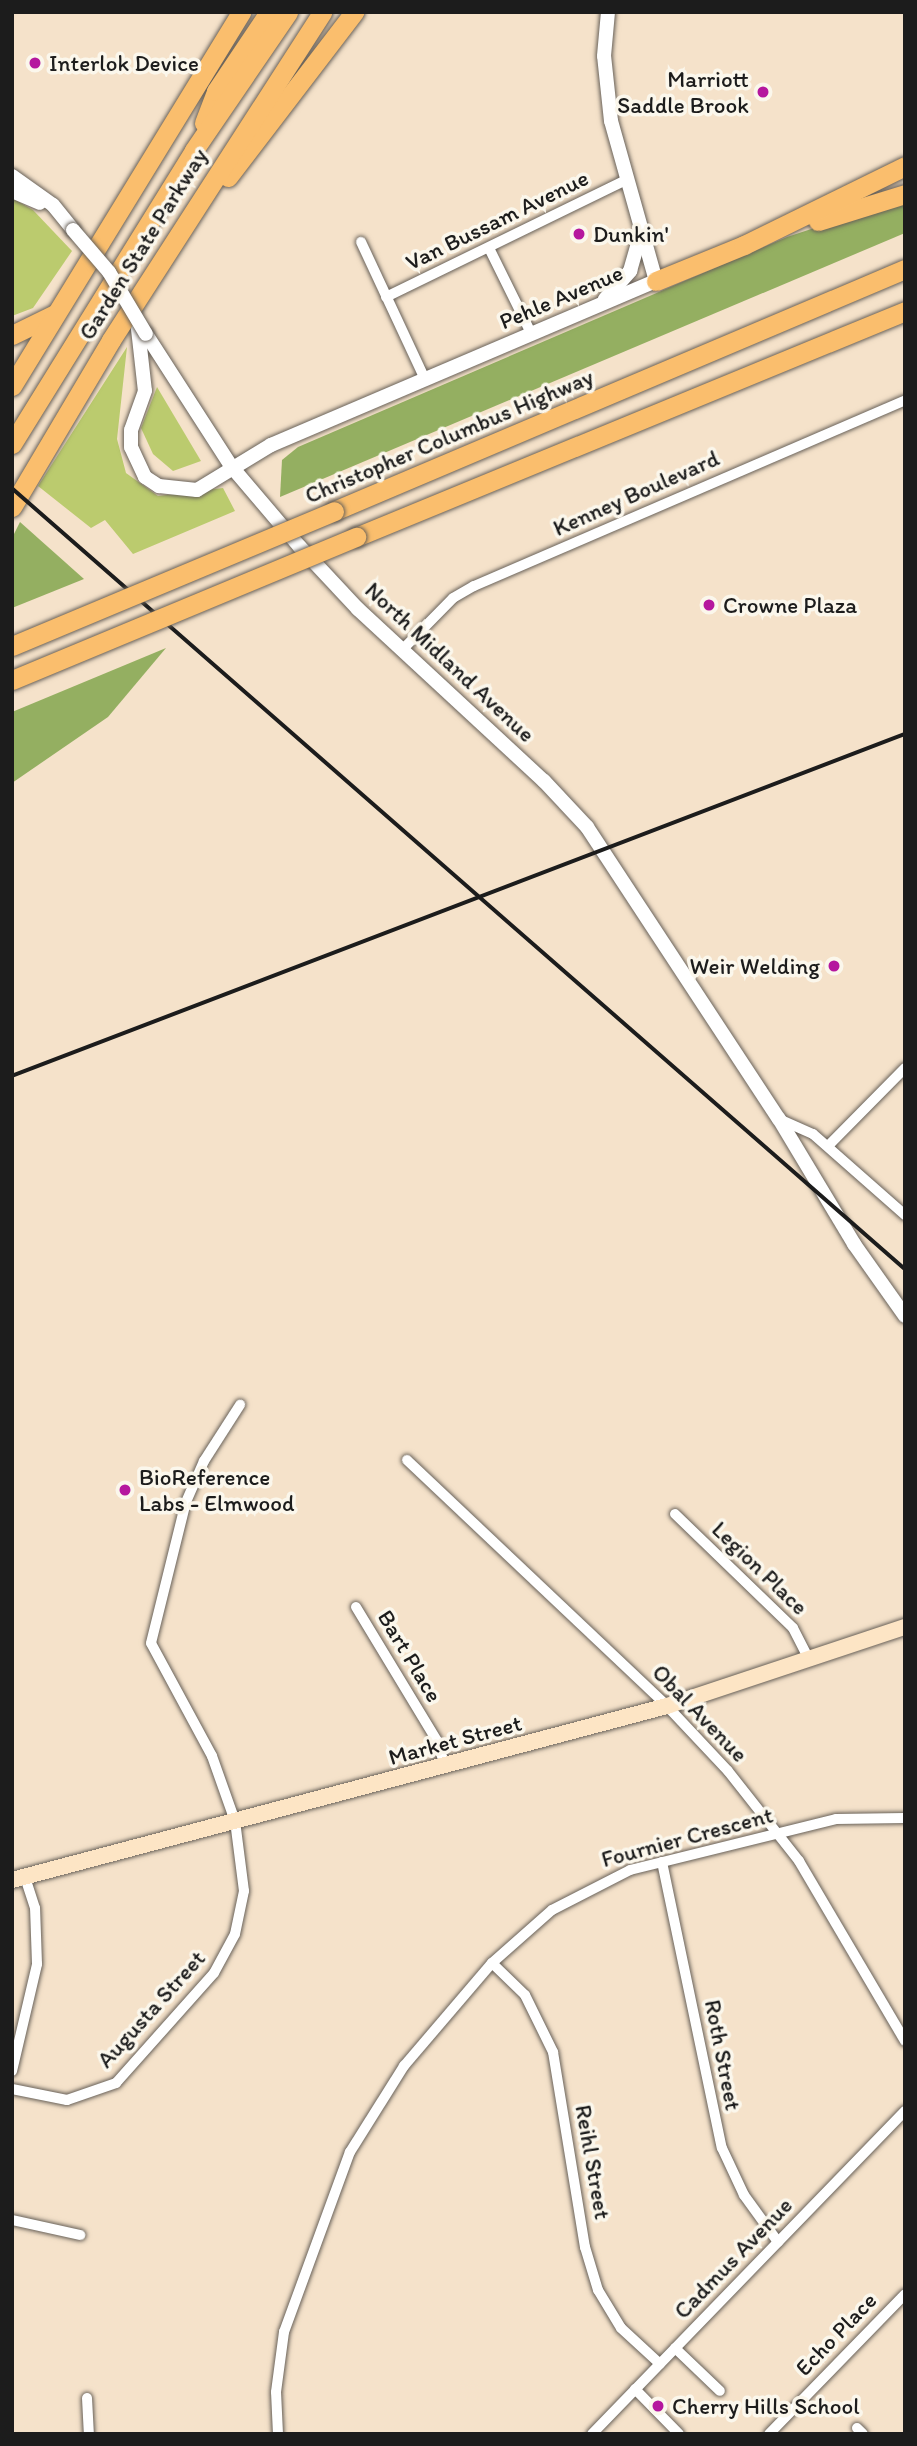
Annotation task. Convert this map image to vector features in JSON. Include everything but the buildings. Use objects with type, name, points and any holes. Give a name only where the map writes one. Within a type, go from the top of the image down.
[{"type":"highway","points":[[12,386],[241,12]]},
{"type":"highway","points":[[194,150],[216,91],[269,12]]},
{"type":"highway","name":"Garden State Parkway","points":[[12,444],[194,150],[288,12]]},
{"type":"highway","name":"Garden State Parkway","points":[[12,507],[156,270],[322,12]]},
{"type":"highway","points":[[156,270],[354,12]]},
{"type":"highway","points":[[744,245],[905,166]]},
{"type":"highway","points":[[831,216],[905,177]]},
{"type":"highway","points":[[656,281],[744,245],[905,194]]},
{"type":"highway","name":"Christopher Columbus Highway","points":[[12,646],[905,269]]},
{"type":"highway","points":[[12,680],[905,311]]},
{"type":"highway","points":[[12,335],[54,315]]},
{"type":"main road","name":"Market Street","points":[[18,1878],[667,1706],[905,1627]]},
{"type":"street","name":"Pehle Avenue","points":[[137,317],[145,391],[131,430],[131,447],[145,477],[159,486],[197,490],[231,466],[425,379],[656,281],[626,180],[606,88],[608,12]]},
{"type":"street","name":"North Midland Avenue","points":[[12,176],[52,205],[109,272],[137,317],[155,353],[231,466],[315,564],[401,651],[544,781],[587,827],[905,1316]]},
{"type":"street","name":"Van Bussam Avenue","points":[[386,297],[626,180]]},
{"type":"street","points":[[12,191],[41,204],[74,230]]},
{"type":"street","points":[[597,306],[630,271],[640,234]]},
{"type":"street","points":[[361,242],[425,379]]},
{"type":"street","points":[[489,248],[532,335]]},
{"type":"street","name":"Kenney Boulevard","points":[[401,651],[453,598],[474,586],[905,400]]},
{"type":"street","points":[[828,1146],[905,1068]]},
{"type":"street","points":[[779,1119],[828,1146],[905,1215]]},
{"type":"street","name":"Augusta Street","points":[[12,2089],[67,2100],[102,2091],[128,2073],[214,1973],[231,1944],[242,1912],[243,1868],[235,1821],[212,1756],[151,1643],[186,1502],[204,1461],[240,1405]]},
{"type":"street","name":"Obal Avenue","points":[[407,1460],[667,1706],[779,1833],[905,2041]]},
{"type":"street","name":"Legion Place","points":[[675,1514],[793,1628],[808,1658]]},
{"type":"street","name":"Bart Place","points":[[356,1607],[437,1741],[445,1766]]},
{"type":"street","name":"Fournier Crescent","points":[[278,2434],[276,2392],[284,2332],[349,2152],[404,2066],[492,1963],[531,1926],[577,1894],[662,1862],[836,1819],[905,1818]]},
{"type":"street","name":"Roth Street","points":[[662,1862],[722,2148],[744,2195],[778,2242]]},
{"type":"street","points":[[12,2071],[37,1964],[35,1908],[18,1878]]},
{"type":"street","name":"Reihl Street","points":[[492,1963],[525,1995],[550,2042],[585,2248],[598,2290],[621,2328],[660,2364]]},
{"type":"street","name":"Cadmus Avenue","points":[[592,2434],[905,2111]]},
{"type":"street","points":[[12,2220],[80,2235]]},
{"type":"street","name":"Echo Place","points":[[769,2434],[905,2294]]},
{"type":"street","points":[[675,2348],[720,2391]]},
{"type":"street","points":[[635,2389],[679,2434]]},
{"type":"street","points":[[88,2398],[89,2434]]},
{"type":"green space","points":[[12,198],[33,210],[72,251],[33,308],[12,316]]},
{"type":"green space","points":[[905,198],[905,233],[280,497],[282,460],[298,447],[787,237]]},
{"type":"green space","points":[[127,347],[117,439],[126,473],[158,496],[223,488],[235,511],[133,554],[105,520],[91,528],[38,486]]},
{"type":"green space","points":[[157,387],[201,461],[173,471],[153,454],[141,428]]},
{"type":"green space","points":[[20,522],[84,579],[12,608],[12,538]]},
{"type":"green space","points":[[166,648],[108,717],[12,783],[12,712]]},
{"type":"railway","points":[[12,488],[905,1269]]},
{"type":"railway","points":[[12,1076],[905,734]]},
{"type":"place","name":"Interlok Device","points":[[35,63]]},
{"type":"place","name":"Marriott Saddle Brook","points":[[763,92]]},
{"type":"place","name":"Dunkin'","points":[[579,234]]},
{"type":"place","name":"Crowne Plaza","points":[[709,605]]},
{"type":"place","name":"Weir Welding","points":[[834,966]]},
{"type":"place","name":"BioReference Labs - Elmwood","points":[[125,1490]]},
{"type":"place","name":"Cherry Hills School","points":[[658,2406]]}]
